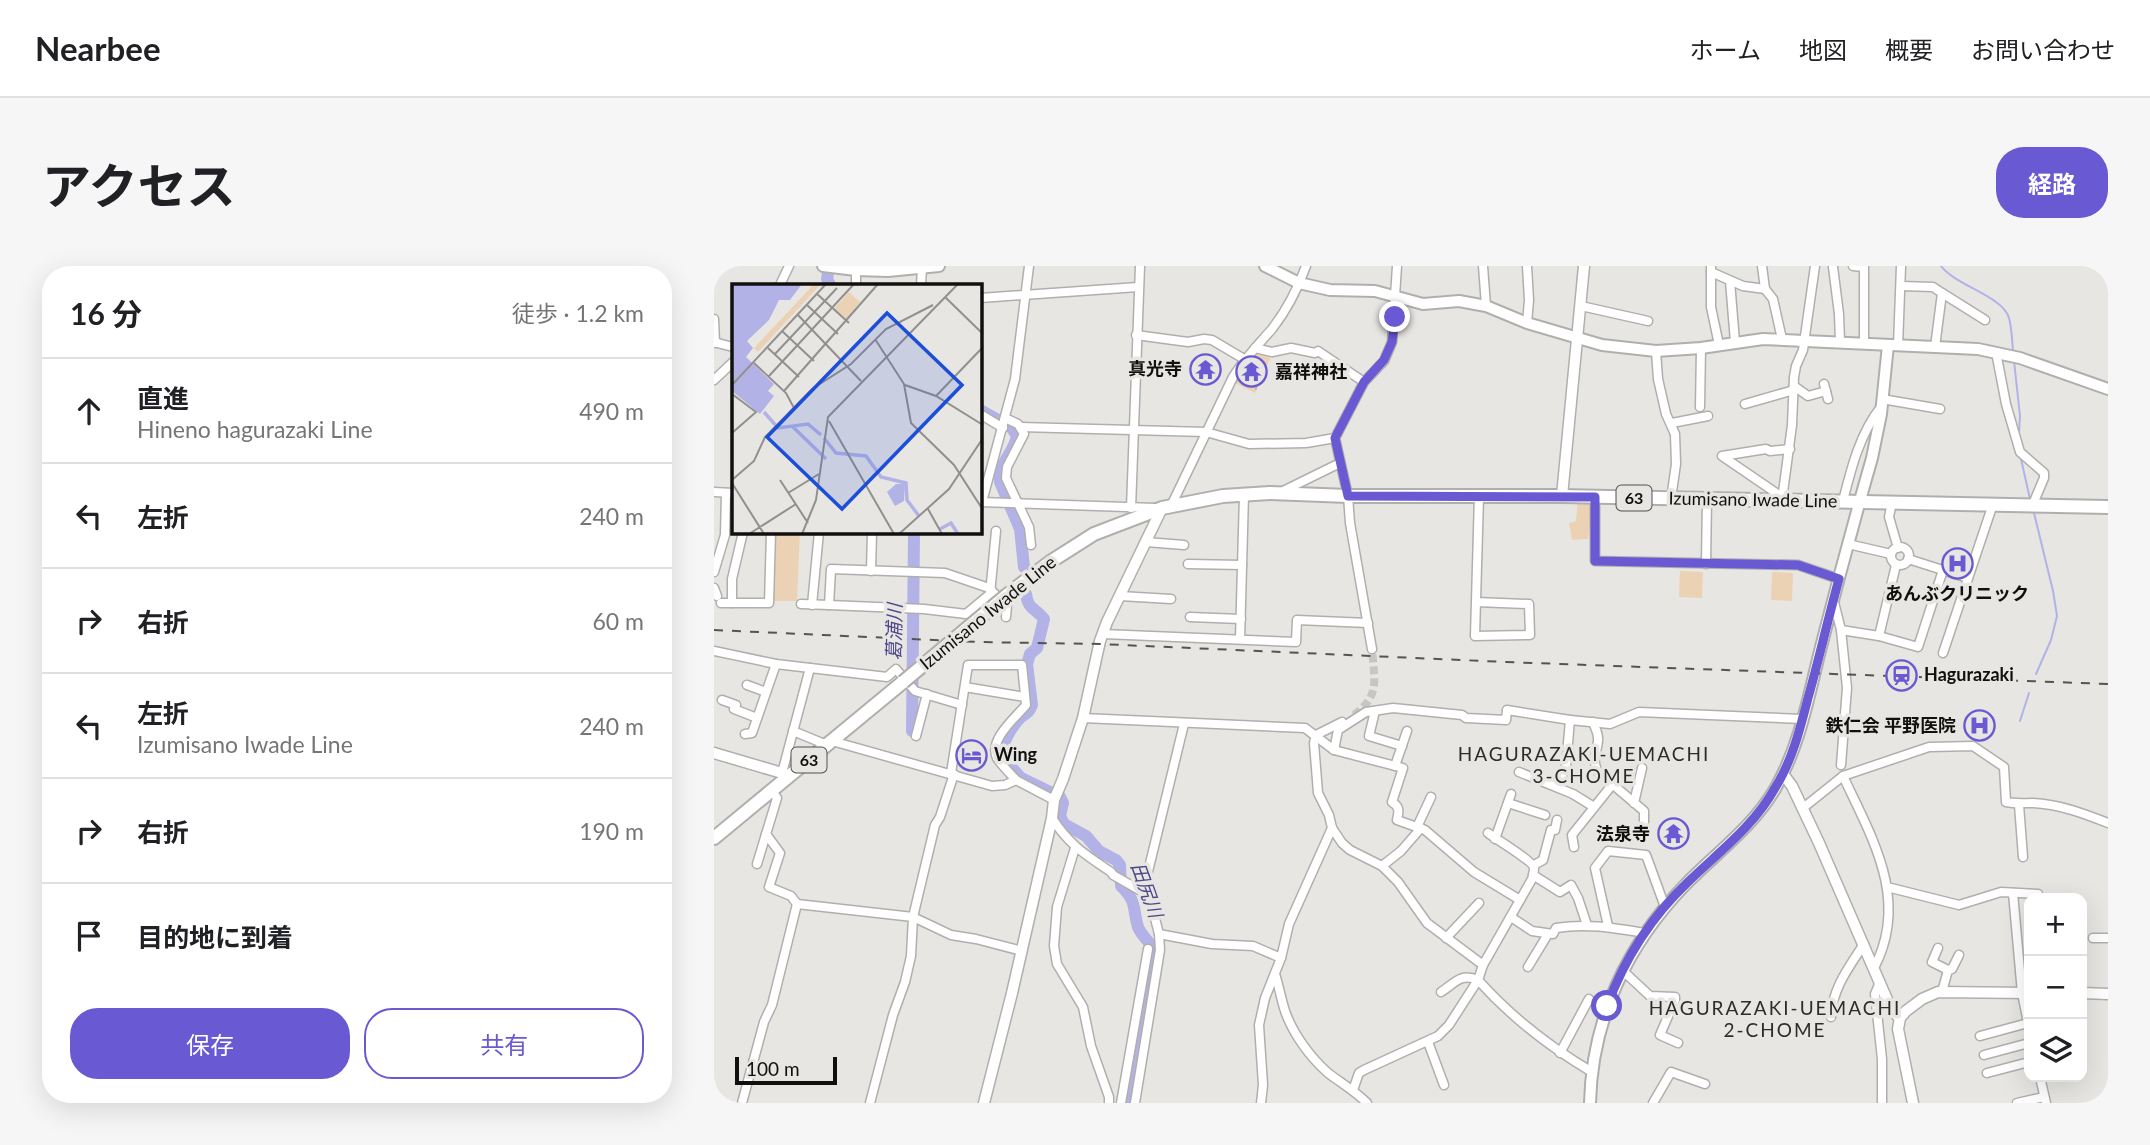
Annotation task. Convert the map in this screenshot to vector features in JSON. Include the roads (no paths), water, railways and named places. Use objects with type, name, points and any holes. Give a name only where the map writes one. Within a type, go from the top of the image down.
[{"type":"main road","points":[[823,266],[888,271],[939,266]]},
{"type":"main road","points":[[1265,266],[1299,283],[1330,290],[1375,291],[1423,304],[1459,301],[1486,306],[1527,323],[1602,345],[1656,351],[1782,339],[1978,349],[2020,358],[2108,389]]},
{"type":"main road","points":[[1590,1103],[1592,1072],[1602,1021],[1622,970],[1665,907],[1750,824],[1783,774],[1802,719],[1872,458],[1893,345]]},
{"type":"main road","name":"Izumisano Iwade Line","points":[[714,838],[772,791],[784,776],[830,743],[1050,562],[1094,534],[1166,507],[1223,496],[1279,493],[1348,496],[1782,498],[2108,507]]},
{"type":"street","points":[[780,284],[789,266]]},
{"type":"street","points":[[982,499],[1015,379],[1029,266]]},
{"type":"street","points":[[1131,508],[1140,266]]},
{"type":"street","points":[[984,1103],[1022,951],[1056,795],[1083,718],[1103,634],[1146,542],[1180,483],[1233,377],[1244,359],[1274,327],[1306,266]]},
{"type":"street","points":[[1372,649],[1350,523],[1348,496],[1335,438],[1364,382],[1384,360],[1392,342],[1397,266]]},
{"type":"street","points":[[1483,266],[1486,306]]},
{"type":"street","points":[[1527,266],[1527,323]]},
{"type":"street","points":[[1562,496],[1584,266]]},
{"type":"street","points":[[1762,266],[1765,289],[1773,299],[1782,339]]},
{"type":"street","points":[[1790,449],[1766,449],[1721,456],[1782,498],[1790,449],[1796,366],[1804,350],[1815,266]]},
{"type":"street","points":[[1853,266],[1864,267],[1864,344]]},
{"type":"street","points":[[1893,345],[1901,266]]},
{"type":"street","points":[[1833,267],[1840,342]]},
{"type":"street","points":[[921,284],[922,268]]},
{"type":"street","points":[[1711,269],[1743,286],[1765,289]]},
{"type":"street","points":[[1711,269],[1711,307],[1718,345]]},
{"type":"street","points":[[856,270],[856,284]]},
{"type":"street","points":[[1730,281],[1735,342]]},
{"type":"street","points":[[1901,286],[1933,287],[1985,320]]},
{"type":"street","points":[[982,298],[1138,287]]},
{"type":"street","points":[[1936,347],[1941,293]]},
{"type":"street","points":[[1581,306],[1648,321]]},
{"type":"street","points":[[714,318],[715,343]]},
{"type":"street","points":[[1136,335],[1188,342],[1212,340],[1244,359]]},
{"type":"street","points":[[1255,348],[1272,352],[1291,348],[1315,353],[1318,351],[1364,382]]},
{"type":"street","points":[[1700,407],[1701,348]]},
{"type":"street","points":[[1656,351],[1658,379],[1666,414],[1675,434],[1676,456],[1671,499]]},
{"type":"street","points":[[1996,352],[2006,404],[2020,452],[2044,473],[2045,478],[2034,504]]},
{"type":"street","points":[[714,380],[732,363]]},
{"type":"street","points":[[1745,404],[1794,388],[1808,396],[1826,391]]},
{"type":"street","points":[[1843,501],[1850,472],[1868,425],[1882,402],[1940,410]]},
{"type":"street","points":[[982,415],[1003,428]]},
{"type":"street","points":[[1672,423],[1708,416]]},
{"type":"street","points":[[1005,418],[1020,427],[1024,434],[1006,472],[1008,484],[1029,527],[1031,545]]},
{"type":"street","points":[[1020,427],[1206,432],[1249,444],[1306,443],[1335,438]]},
{"type":"street","points":[[1279,493],[1340,463]]},
{"type":"street","points":[[714,492],[730,493],[725,535],[714,572]]},
{"type":"street","points":[[1240,639],[1244,495]]},
{"type":"street","points":[[1476,602],[1528,604],[1530,635],[1475,636],[1479,496]]},
{"type":"street","points":[[1595,497],[1595,561],[1798,565],[1839,579]]},
{"type":"street","points":[[1706,564],[1707,499]]},
{"type":"street","points":[[982,502],[1166,507]]},
{"type":"street","points":[[1892,502],[1889,517],[1895,551],[1892,561],[1896,565],[1902,565],[1908,559]]},
{"type":"street","points":[[1943,653],[1993,503]]},
{"type":"street","points":[[801,604],[924,609],[966,614],[990,594],[996,531]]},
{"type":"street","points":[[732,603],[732,579],[743,534]]},
{"type":"street","points":[[718,596],[732,603],[769,603],[771,534]]},
{"type":"street","points":[[812,605],[819,534]]},
{"type":"street","points":[[871,571],[872,534]]},
{"type":"street","points":[[1146,542],[1185,545]]},
{"type":"street","points":[[1848,544],[1906,551],[1908,559]]},
{"type":"street","points":[[1908,559],[1968,578]]},
{"type":"street","points":[[1188,564],[1242,565]]},
{"type":"street","points":[[1879,636],[1896,565]]},
{"type":"street","points":[[829,605],[831,569],[945,573],[989,588],[1007,606],[1006,617]]},
{"type":"street","points":[[1840,630],[1879,636],[1918,647],[1943,570]]},
{"type":"street","points":[[1120,596],[1171,599]]},
{"type":"street","points":[[1833,600],[1840,630],[1847,688],[1841,765]]},
{"type":"street","points":[[1190,617],[1241,619]]},
{"type":"street","points":[[1103,634],[1296,642],[1297,620],[1368,623]]},
{"type":"street","points":[[714,651],[776,664],[887,677],[895,669],[915,691],[962,705]]},
{"type":"street","points":[[744,734],[752,733],[776,664]]},
{"type":"street","points":[[870,1103],[893,1015],[905,982],[911,956],[913,917],[935,825],[953,774],[968,665],[1022,665],[1026,705],[1011,719],[996,743],[995,750],[1000,763],[1016,780],[1056,795]]},
{"type":"street","points":[[714,753],[744,760],[784,776],[810,668]]},
{"type":"street","points":[[747,685],[766,692]]},
{"type":"street","points":[[965,687],[1025,696]]},
{"type":"street","points":[[916,736],[927,694]]},
{"type":"street","points":[[722,700],[736,705],[734,709],[757,718]]},
{"type":"street","points":[[1334,750],[1338,730],[1366,712],[1393,708],[1462,715],[1466,718],[1506,720],[1507,710],[1610,724],[1639,712],[1802,719]]},
{"type":"street","points":[[1375,711],[1369,736],[1402,746]]},
{"type":"street","points":[[1354,715],[1316,735],[1314,743],[1318,793],[1332,828],[1350,850],[1382,866],[1403,888],[1427,923],[1483,965]]},
{"type":"street","points":[[1083,718],[1305,727],[1334,750],[1404,768],[1392,802],[1399,810],[1397,820],[1425,830],[1474,872],[1520,901]]},
{"type":"street","points":[[1558,787],[1566,766],[1570,720]]},
{"type":"street","points":[[1593,722],[1599,738],[1593,758],[1594,765],[1612,785],[1644,811],[1644,822]]},
{"type":"street","points":[[1143,892],[1184,724]]},
{"type":"street","points":[[793,731],[992,786],[1005,785],[1016,780]]},
{"type":"street","points":[[1395,766],[1407,731]]},
{"type":"street","points":[[1803,808],[1843,776],[1929,747],[1973,746],[2004,767],[2006,802],[2019,805],[2034,803],[2083,813],[2108,823]]},
{"type":"street","points":[[1634,803],[1642,768]]},
{"type":"street","points":[[1519,772],[1573,793],[1594,807]]},
{"type":"street","points":[[1783,774],[1803,808],[1892,1011],[1900,1018]]},
{"type":"street","points":[[1843,776],[1877,846],[1887,887],[1888,929],[1874,968]]},
{"type":"street","points":[[1574,847],[1572,835],[1612,785]]},
{"type":"street","points":[[757,864],[776,799],[772,791]]},
{"type":"street","points":[[1382,866],[1401,851],[1419,827],[1431,797]]},
{"type":"street","points":[[1496,839],[1510,799],[1545,816]]},
{"type":"street","points":[[2019,805],[2023,857]]},
{"type":"street","points":[[1052,818],[1075,848],[1150,899],[1160,950],[1135,1103]]},
{"type":"street","points":[[1534,865],[1543,860],[1551,830],[1555,830],[1557,820]]},
{"type":"street","points":[[1261,1103],[1263,1084],[1259,1025],[1265,998],[1281,958],[1289,924],[1332,828]]},
{"type":"street","points":[[1488,833],[1534,865]]},
{"type":"street","points":[[766,834],[780,853],[769,887],[791,896],[797,904],[913,917],[951,935],[1022,951]]},
{"type":"street","points":[[1075,848],[1057,907],[1054,946],[1056,964],[1083,1007],[1091,1046],[1109,1103]]},
{"type":"street","points":[[1608,926],[1595,868],[1608,851],[1646,855],[1665,907]]},
{"type":"street","points":[[1353,1090],[1359,1073],[1428,1042],[1449,1025],[1478,980],[1483,965],[1520,901],[1533,875],[1534,865]]},
{"type":"street","points":[[1533,875],[1560,892],[1571,885],[1587,925]]},
{"type":"street","points":[[1887,887],[1959,905],[2001,892],[2024,893]]},
{"type":"street","points":[[2013,893],[2024,985]]},
{"type":"street","points":[[1446,938],[1479,903]]},
{"type":"street","points":[[742,1103],[764,1022],[772,1005],[797,904]]},
{"type":"street","points":[[1511,917],[1532,931],[1548,934],[1553,934],[1556,928],[1587,925],[1645,933]]},
{"type":"street","points":[[1159,934],[1212,944],[1253,946],[1281,958]]},
{"type":"street","points":[[1528,967],[1548,934]]},
{"type":"street","points":[[2093,938],[2108,938]]},
{"type":"street","points":[[1830,1017],[1840,978],[1864,944]]},
{"type":"street","points":[[1121,1103],[1148,948]]},
{"type":"street","points":[[1938,948],[1932,962],[1948,970]]},
{"type":"street","points":[[1942,992],[1948,970],[1952,969],[1959,955]]},
{"type":"street","points":[[1622,970],[1650,996],[1675,996],[1660,1035],[1678,1043]]},
{"type":"street","points":[[1275,974],[1284,1010],[1294,1032],[1320,1064],[1367,1103]]},
{"type":"street","points":[[1441,992],[1468,976],[1478,980],[1546,1044],[1592,1072]]},
{"type":"street","points":[[1880,982],[1875,994],[1882,1059],[1882,1103]]},
{"type":"street","points":[[1913,1103],[1898,1029],[1900,1018],[1922,999],[1942,992],[2024,993]]},
{"type":"street","points":[[2087,993],[2108,994]]},
{"type":"street","points":[[1560,1053],[1589,999]]},
{"type":"street","points":[[1979,1036],[2024,1027]]},
{"type":"street","points":[[1428,1042],[1444,1085]]},
{"type":"street","points":[[1984,1055],[2024,1044]]},
{"type":"street","points":[[1987,1073],[2024,1063]]},
{"type":"street","points":[[1653,1103],[1671,1072],[1705,1084]]},
{"type":"street","points":[[2017,1103],[2045,1100],[2041,1082]]},
{"type":"waterway","name":"田尻川","points":[[829,266],[827,279],[830,284]]},
{"type":"waterway","points":[[1941,266],[2005,310],[2010,322],[2013,351]]},
{"type":"waterway","points":[[2014,361],[2020,416],[2019,433]]},
{"type":"waterway","name":"田尻川","points":[[982,411],[1011,427],[1017,436],[1001,469],[1000,482],[1020,529],[1024,567]]},
{"type":"waterway","points":[[2021,459],[2030,499]]},
{"type":"waterway","points":[[2034,513],[2057,616],[2051,640],[2036,674]]},
{"type":"waterway","name":"葛浦川","points":[[912,731],[914,534]]},
{"type":"waterway","name":"田尻川","points":[[1026,594],[1030,606],[1044,619],[1037,648],[1030,654],[1027,664],[1032,705],[1010,731],[1001,756],[1021,778],[1060,797],[1063,803],[1060,816],[1064,824],[1086,836],[1099,851],[1120,865],[1121,886],[1132,901],[1140,931],[1154,951],[1126,1103]]},
{"type":"waterway","points":[[2020,721],[2029,693]]},
{"type":"tunnel","points":[[1354,715],[1363,708],[1372,694],[1372,649]]},
{"type":"railway","points":[[714,630],[2108,684]]},
{"type":"place","name":"真光寺","points":[[1205,369]]},
{"type":"place","name":"嘉祥神社","points":[[1252,372]]},
{"type":"place","name":"あんぶクリニック","points":[[1957,563]]},
{"type":"place","name":"Hagurazaki","points":[[1901,675]]},
{"type":"place","name":"鉄仁会 平野医院","points":[[1979,726]]},
{"type":"place","name":"Wing","points":[[971,755]]},
{"type":"place","name":"法泉寺","points":[[1673,834]]},
{"type":"district","name":"HAGURAZAKI-UEMACHI 3-CHOME","points":[[1584,765]]},
{"type":"district","name":"HAGURAZAKI-UEMACHI 2-CHOME","points":[[1775,1019]]}]
